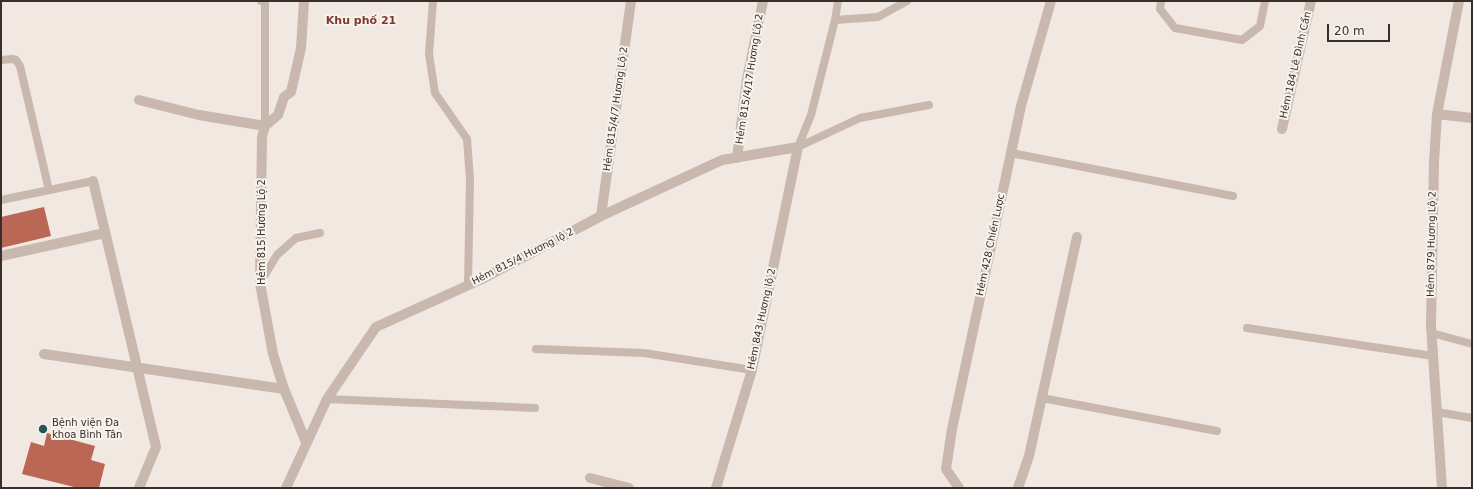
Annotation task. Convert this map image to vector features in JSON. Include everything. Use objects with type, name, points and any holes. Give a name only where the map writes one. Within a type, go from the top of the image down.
[{"type":"street","points":[[139,100],[199,115],[265,126],[278,115],[284,97],[291,92],[300,48],[304,1]]},
{"type":"street","name":"Hẻm 815/4/7 Hương Lộ 2","points":[[601,216],[631,1]]},
{"type":"street","name":"Hẻm 815/4/17 Hương Lộ 2","points":[[737,158],[747,80],[763,1]]},
{"type":"street","name":"Hẻm 428 Chiến Lược","points":[[959,488],[946,469],[952,429],[1021,106],[1051,1]]},
{"type":"street","name":"Hẻm 184 Lê Đình Cẩn","points":[[1282,129],[1311,1]]},
{"type":"street","name":"Hẻm 879 Hương Lộ 2","points":[[1442,488],[1432,333],[1434,162],[1437,114],[1458,1]]},
{"type":"street","points":[[1437,114],[1472,118]]},
{"type":"street","name":"Hẻm 815 Hương Lộ 2","points":[[265,126],[262,137],[260,283],[273,354],[284,389],[306,442]]},
{"type":"street","name":"Hẻm 815/4 Hương lộ 2","points":[[306,442],[327,400],[376,327],[468,285],[601,216],[722,160],[798,148]]},
{"type":"street","name":"Hẻm 843 Hương lộ 2","points":[[716,488],[752,370],[798,148]]},
{"type":"street","points":[[93,180],[156,446],[139,488]]},
{"type":"street","points":[[1,256],[105,233]]},
{"type":"street","points":[[1018,488],[1029,456],[1077,237]]},
{"type":"street","points":[[44,354],[284,389]]},
{"type":"street","points":[[286,488],[306,442]]},
{"type":"street","points":[[590,478],[629,488]]},
{"type":"lane","points":[[261,1],[265,2],[265,126]]},
{"type":"lane","points":[[433,1],[429,54],[434,93],[467,139],[470,180],[468,285]]},
{"type":"lane","points":[[798,148],[811,116],[835,20],[838,1]]},
{"type":"lane","points":[[835,20],[878,17],[907,1]]},
{"type":"lane","points":[[1161,1],[1160,9],[1175,28],[1242,40],[1260,26],[1265,1]]},
{"type":"lane","points":[[1,60],[12,58],[16,60],[20,66],[49,190]]},
{"type":"lane","points":[[798,148],[860,118],[929,105]]},
{"type":"lane","points":[[1011,153],[1233,196]]},
{"type":"lane","points":[[1,200],[93,180]]},
{"type":"lane","points":[[260,283],[277,255],[296,238],[320,233]]},
{"type":"lane","points":[[1247,328],[1433,356]]},
{"type":"lane","points":[[1432,333],[1472,344]]},
{"type":"lane","points":[[536,349],[644,353],[752,370]]},
{"type":"lane","points":[[1042,398],[1217,431]]},
{"type":"lane","points":[[327,400],[535,408]]},
{"type":"lane","points":[[1437,412],[1472,418]]},
{"type":"building","points":[[44,207],[51,236],[1,248],[1,217]]},
{"type":"building","points":[[47,433],[95,446],[91,460],[105,464],[99,488],[78,488],[22,474],[31,442],[44,446]]},
{"type":"place","name":"Bệnh viện Đa khoa Bình Tân","points":[[43,429]]},
{"type":"district","name":"Khu phố 21","points":[[361,21]]}]
